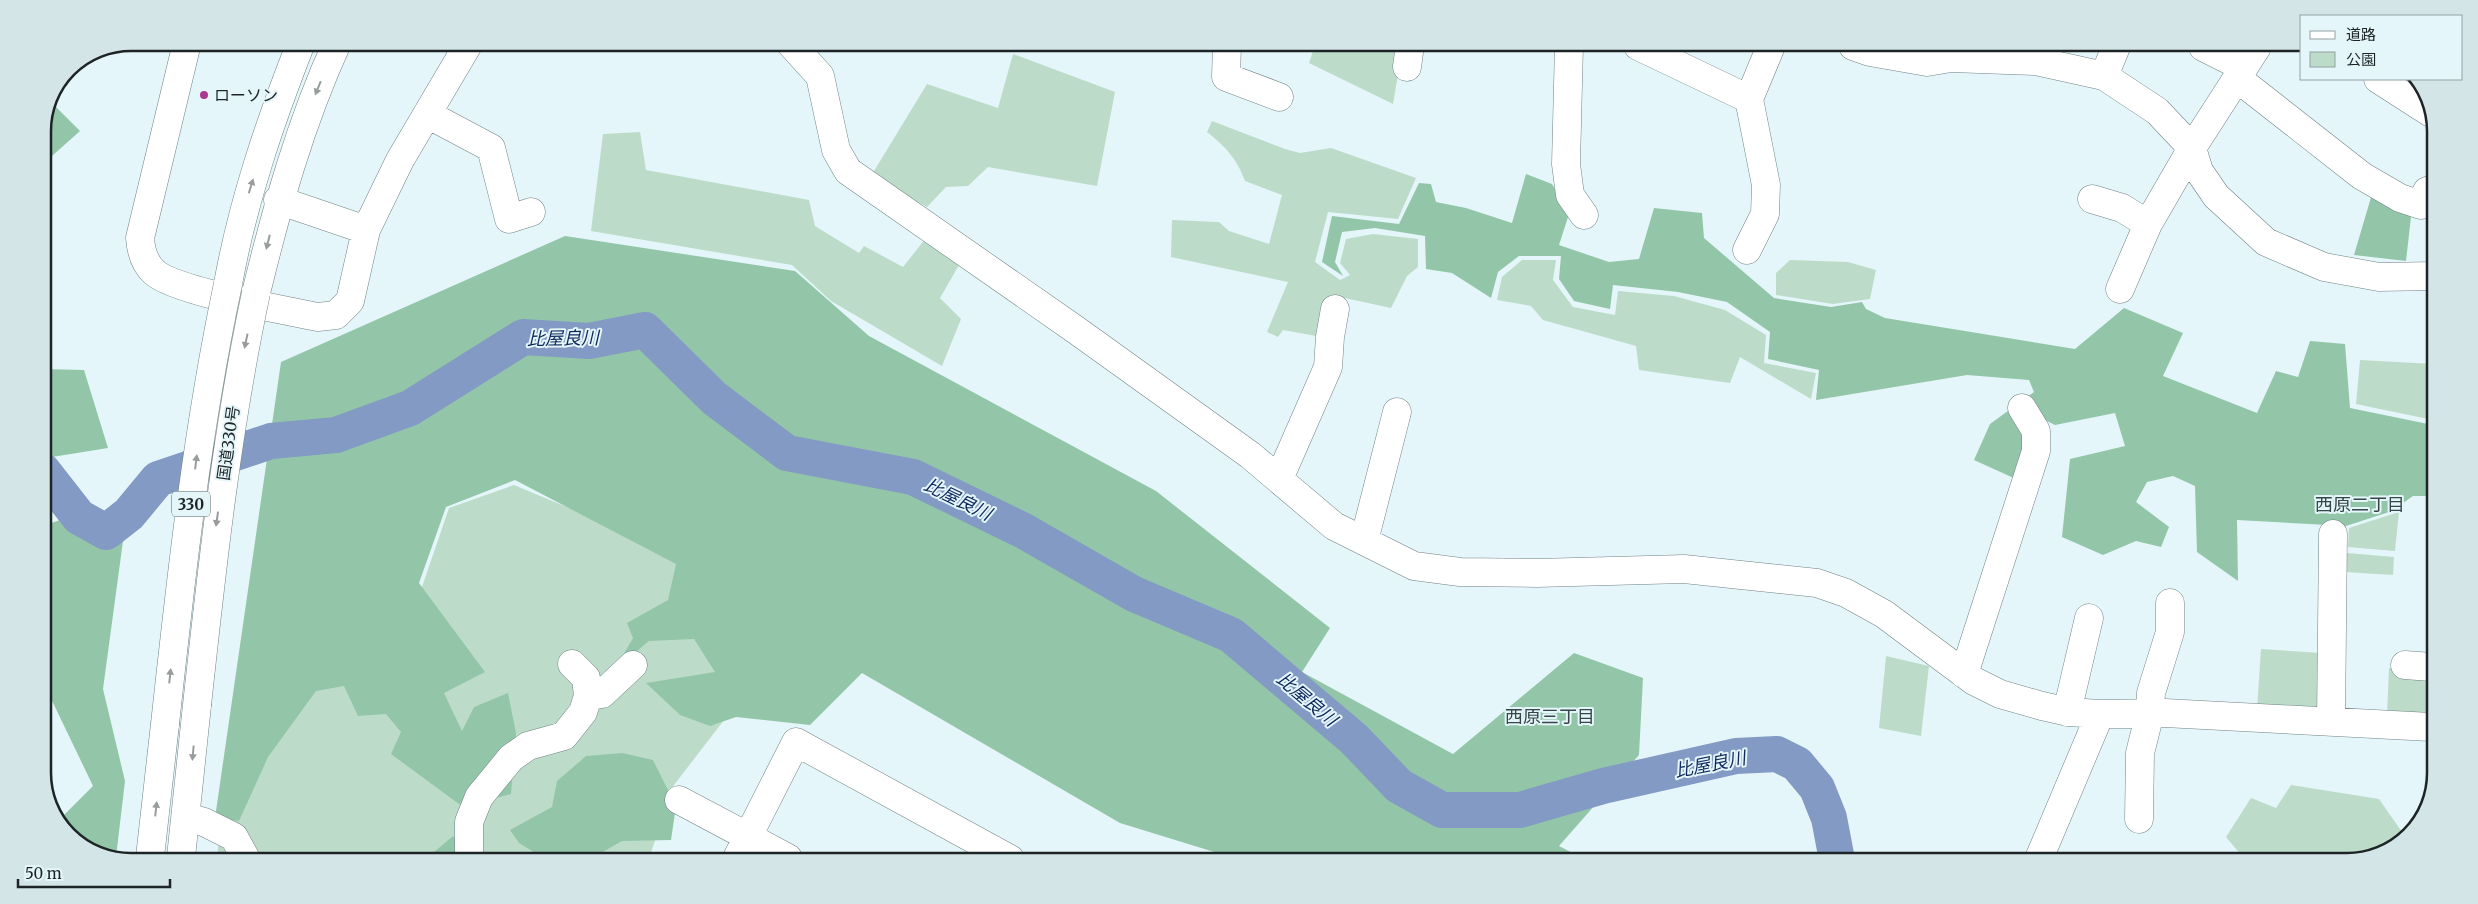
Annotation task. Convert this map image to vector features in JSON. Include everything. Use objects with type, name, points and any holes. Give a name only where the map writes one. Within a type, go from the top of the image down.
[{"type":"main road","points":[[185,51],[140,238],[142,254],[155,273],[184,287],[318,317],[336,315],[350,301],[366,230],[400,160],[463,51]]},
{"type":"main road","name":"国道330号","points":[[150,853],[181,578],[210,367],[235,244],[250,187],[268,132],[299,51]]},
{"type":"main road","name":"国道330号","points":[[182,853],[215,536],[230,428],[256,293],[278,200],[302,126],[334,51]]},
{"type":"main road","points":[[797,51],[820,76],[836,150],[848,171],[1076,330],[1250,455],[1334,526],[1414,566],[1460,572],[1537,573],[1684,569],[1817,583],[1846,593],[1884,614],[1964,674],[2000,694],[2067,712],[2100,714],[2150,713],[2427,727]]},
{"type":"main road","points":[[1227,51],[1226,77],[1279,97]]},
{"type":"main road","points":[[1569,51],[1566,164],[1570,195],[1584,215]]},
{"type":"main road","points":[[1648,51],[1749,99]]},
{"type":"main road","points":[[1747,250],[1765,214],[1766,185],[1749,99],[1769,51]]},
{"type":"main road","points":[[1867,51],[1927,62],[1956,52],[2036,61],[2104,76],[2157,111],[2192,148],[2199,171],[2216,196],[2266,242],[2324,267],[2378,276],[2427,276]]},
{"type":"main road","points":[[2104,76],[2114,51]]},
{"type":"main road","points":[[2213,51],[2246,64],[2362,176],[2400,198],[2420,205],[2427,192]]},
{"type":"main road","points":[[2120,289],[2148,224],[2192,148],[2246,64]]},
{"type":"main road","points":[[2380,80],[2422,108]]},
{"type":"main road","points":[[428,114],[491,148],[509,219],[531,212]]},
{"type":"main road","points":[[2092,199],[2122,208],[2148,224]]},
{"type":"main road","points":[[278,200],[366,230]]},
{"type":"main road","points":[[1279,479],[1328,367],[1330,337],[1335,310]]},
{"type":"main road","points":[[1964,674],[2036,451],[2036,431],[2022,408]]},
{"type":"main road","points":[[1364,541],[1397,412]]},
{"type":"main road","points":[[2331,722],[2333,534]]},
{"type":"main road","points":[[2139,818],[2140,753],[2150,713],[2151,693],[2170,632],[2170,603]]},
{"type":"main road","points":[[2067,712],[2089,618]]},
{"type":"main road","points":[[469,853],[469,822],[480,796],[510,758],[528,746],[564,736],[583,712],[588,696],[586,678],[572,664]]},
{"type":"main road","points":[[588,696],[602,694],[633,665]]},
{"type":"main road","points":[[2041,853],[2100,714]]},
{"type":"main road","points":[[743,848],[796,742],[999,853]]},
{"type":"main road","points":[[679,800],[743,848],[766,853]]},
{"type":"main road","points":[[186,817],[204,822],[234,837],[243,853]]},
{"type":"green space","points":[[1313,51],[1402,51],[1393,104],[1309,63]]},
{"type":"green space","points":[[1013,54],[1115,92],[1097,186],[988,167],[968,186],[946,187],[927,207],[871,176],[927,84],[998,108]]},
{"type":"green space","points":[[56,107],[80,131],[51,157],[51,131]]},
{"type":"green space","points":[[1212,121],[1285,149],[1300,153],[1331,148],[1416,178],[1398,219],[1328,212],[1315,262],[1340,280],[1350,275],[1340,263],[1346,239],[1373,234],[1418,239],[1418,267],[1407,276],[1391,308],[1331,295],[1316,336],[1283,330],[1278,337],[1267,332],[1288,282],[1171,257],[1172,220],[1219,222],[1229,231],[1269,244],[1282,195],[1245,181],[1230,154],[1207,132]]},
{"type":"green space","points":[[640,132],[646,170],[809,200],[815,226],[859,253],[864,246],[903,267],[926,238],[959,265],[940,298],[961,319],[942,366],[831,301],[792,265],[591,231],[603,134]]},
{"type":"green space","points":[[1526,174],[1552,184],[1569,214],[1559,245],[1609,262],[1639,259],[1654,208],[1702,213],[1704,238],[1774,298],[1831,307],[1862,302],[1866,309],[1885,318],[2075,349],[2124,308],[2183,333],[2163,376],[2257,413],[2276,371],[2298,377],[2310,341],[2345,344],[2350,408],[2427,424],[2427,496],[2413,496],[2392,511],[2346,526],[2237,520],[2238,581],[2197,552],[2195,486],[2173,476],[2147,482],[2136,502],[2169,527],[2161,547],[2136,541],[2103,555],[2062,537],[2070,459],[2125,446],[2115,413],[2055,425],[2037,416],[2018,480],[1974,460],[1990,424],[2034,392],[2029,380],[1967,375],[1816,400],[1819,370],[1768,359],[1770,332],[1727,302],[1678,292],[1613,285],[1610,309],[1574,301],[1559,279],[1561,256],[1519,256],[1498,272],[1491,298],[1452,273],[1426,269],[1425,236],[1375,228],[1342,232],[1335,262],[1343,276],[1322,262],[1332,216],[1399,224],[1419,183],[1431,184],[1436,202],[1466,208],[1512,223]]},
{"type":"green space","points":[[2372,194],[2411,217],[2406,261],[2354,255]]},
{"type":"green space","points":[[565,236],[795,271],[869,336],[1156,491],[1330,628],[1302,672],[1453,754],[1574,653],[1643,678],[1639,755],[1559,846],[1572,853],[1218,853],[1120,823],[862,673],[810,725],[736,717],[710,726],[680,715],[646,683],[715,672],[694,639],[649,641],[615,669],[633,638],[627,623],[668,600],[676,564],[515,480],[446,507],[419,583],[485,672],[444,693],[462,731],[474,707],[508,693],[516,733],[511,794],[463,807],[391,754],[401,732],[386,714],[358,716],[344,686],[316,691],[268,757],[239,821],[215,818],[281,362]]},
{"type":"green space","points":[[1522,260],[1556,260],[1553,280],[1573,307],[1615,315],[1618,291],[1674,296],[1725,310],[1766,335],[1764,363],[1816,373],[1811,399],[1740,357],[1730,383],[1639,370],[1636,346],[1543,320],[1531,306],[1497,300],[1502,277]]},
{"type":"green space","points":[[1790,260],[1848,262],[1876,270],[1870,299],[1833,304],[1776,295],[1776,273]]},
{"type":"green space","points":[[2360,360],[2427,364],[2427,419],[2356,404]]},
{"type":"green space","points":[[51,369],[84,370],[108,448],[52,457],[76,504],[51,512]]},
{"type":"green space","points":[[514,485],[713,568],[731,711],[674,785],[651,853],[217,853],[235,698],[396,663],[449,508]]},
{"type":"green space","points":[[91,509],[123,541],[103,689],[125,781],[117,851],[91,842],[75,829],[64,815],[93,786],[51,699],[51,523]]},
{"type":"green space","points":[[2399,512],[2395,551],[2348,547],[2349,528]]},
{"type":"green space","points":[[2347,553],[2394,557],[2393,575],[2345,572]]},
{"type":"green space","points":[[2261,649],[2321,653],[2321,714],[2257,710]]},
{"type":"green space","points":[[1886,656],[1929,666],[1921,736],[1879,728]]},
{"type":"green space","points":[[2389,668],[2427,671],[2427,717],[2387,715]]},
{"type":"green space","points":[[622,753],[653,760],[676,806],[671,840],[622,841],[601,853],[535,853],[519,843],[510,830],[552,807],[557,781],[586,756]]},
{"type":"green space","points":[[2291,785],[2379,799],[2401,831],[2382,844],[2357,852],[2239,853],[2226,837],[2251,798],[2276,808]]},
{"type":"green space","points":[[453,836],[464,853],[433,853]]},
{"type":"waterway","name":"比屋良川","points":[[51,481],[79,517],[106,532],[129,514],[158,479],[271,441],[336,435],[410,408],[523,337],[589,341],[645,330],[714,398],[787,453],[913,477],[1024,531],[1134,594],[1231,635],[1354,739],[1399,786],[1442,810],[1520,810],[1603,786],[1736,756],[1777,754],[1797,764],[1817,788],[1829,818],[1836,853]]},
{"type":"place","name":"ローソン","points":[[204,95]]},
{"type":"district","name":"西原二丁目","points":[[2360,504]]},
{"type":"district","name":"西原三丁目","points":[[1550,716]]}]
